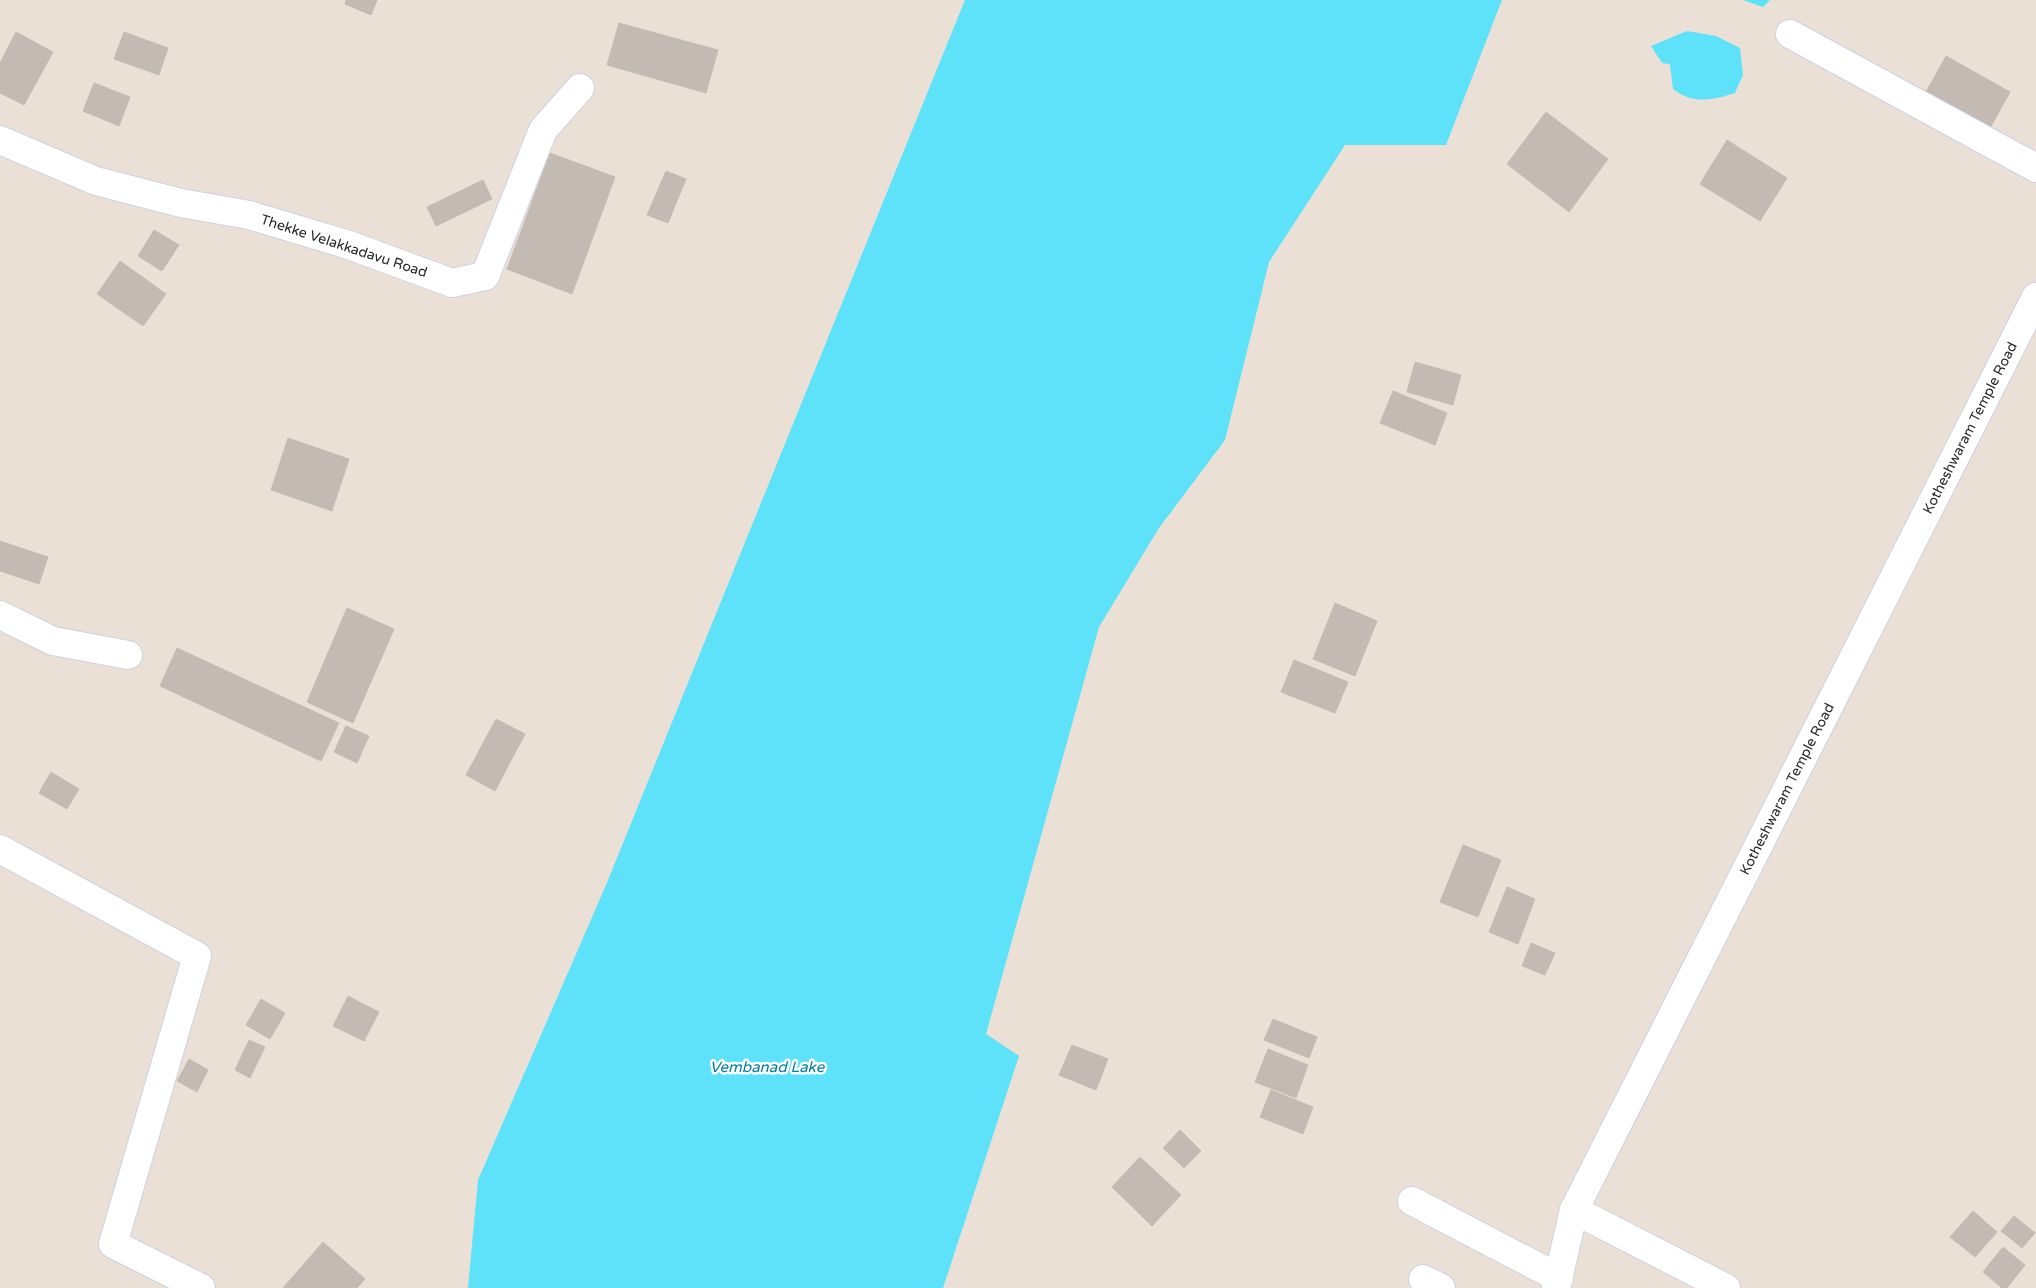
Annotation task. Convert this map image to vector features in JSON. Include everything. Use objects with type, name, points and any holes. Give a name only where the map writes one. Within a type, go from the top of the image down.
[{"type":"street","points":[[1790,34],[2036,168]]},
{"type":"street","name":"Thekke Velakkadavu Road","points":[[0,140],[96,181],[181,203],[249,215],[349,245],[452,282],[485,276],[543,130],[580,88]]},
{"type":"street","name":"Kotheshwaram Temple Road","points":[[1557,1283],[1574,1210],[2036,297]]},
{"type":"street","points":[[0,615],[52,641],[128,655]]},
{"type":"street","points":[[0,850],[197,956],[113,1244],[201,1288]]},
{"type":"street","points":[[1412,1202],[1557,1283]]},
{"type":"street","points":[[1574,1210],[1726,1288]]},
{"type":"water","name":"Vembanad Lake","points":[[965,0],[1502,0],[1446,145],[1345,145],[1269,262],[1225,440],[1159,528],[1099,627],[986,1034],[1019,1056],[943,1288],[468,1288],[478,1180],[606,885]]},
{"type":"water","points":[[1743,0],[1770,0],[1763,7]]},
{"type":"water","points":[[1687,31],[1716,36],[1740,48],[1743,75],[1735,93],[1703,100],[1688,97],[1673,89],[1670,64],[1662,63],[1651,46]]},
{"type":"building","points":[[346,0],[377,0],[371,15],[345,4]]},
{"type":"building","points":[[619,23],[718,50],[706,93],[607,65]]},
{"type":"building","points":[[16,32],[53,52],[24,105],[0,93],[0,63]]},
{"type":"building","points":[[124,32],[168,48],[159,75],[114,59]]},
{"type":"building","points":[[1946,56],[2010,92],[1989,130],[1925,94]]},
{"type":"building","points":[[94,83],[130,97],[119,126],[83,111]]},
{"type":"building","points":[[1546,112],[1608,159],[1569,212],[1507,164]]},
{"type":"building","points":[[1727,140],[1787,178],[1760,221],[1700,184]]},
{"type":"building","points":[[550,153],[615,177],[572,294],[507,269]]},
{"type":"building","points":[[666,171],[686,179],[668,223],[647,215]]},
{"type":"building","points":[[483,180],[492,199],[436,226],[427,207]]},
{"type":"building","points":[[154,230],[179,245],[162,271],[138,256]]},
{"type":"building","points":[[120,261],[166,294],[143,326],[97,294]]},
{"type":"building","points":[[1415,362],[1461,375],[1453,405],[1407,392]]},
{"type":"building","points":[[1393,391],[1447,413],[1435,445],[1380,423]]},
{"type":"building","points":[[288,438],[349,459],[332,511],[271,490]]},
{"type":"building","points":[[0,541],[48,557],[39,584],[0,571]]},
{"type":"building","points":[[1335,603],[1377,621],[1355,676],[1313,659]]},
{"type":"building","points":[[347,608],[394,629],[353,723],[307,702]]},
{"type":"building","points":[[177,648],[339,723],[321,761],[160,686]]},
{"type":"building","points":[[1294,660],[1348,682],[1335,713],[1281,692]]},
{"type":"building","points":[[496,719],[525,734],[495,791],[466,775]]},
{"type":"building","points":[[346,726],[369,736],[357,763],[334,752]]},
{"type":"building","points":[[51,772],[79,789],[67,809],[39,793]]},
{"type":"building","points":[[1463,845],[1501,860],[1478,917],[1440,902]]},
{"type":"building","points":[[1507,887],[1535,899],[1518,944],[1489,932]]},
{"type":"building","points":[[1531,943],[1555,953],[1545,975],[1522,966]]},
{"type":"building","points":[[348,996],[379,1012],[364,1041],[333,1026]]},
{"type":"building","points":[[261,999],[285,1013],[270,1039],[246,1025]]},
{"type":"building","points":[[1273,1019],[1317,1037],[1309,1058],[1264,1040]]},
{"type":"building","points":[[249,1040],[265,1047],[250,1078],[235,1070]]},
{"type":"building","points":[[1072,1045],[1108,1059],[1096,1090],[1059,1075]]},
{"type":"building","points":[[1268,1049],[1308,1065],[1296,1098],[1255,1082]]},
{"type":"building","points":[[189,1059],[208,1070],[197,1092],[177,1081]]},
{"type":"building","points":[[1271,1090],[1313,1107],[1303,1134],[1260,1117]]},
{"type":"building","points":[[1180,1130],[1201,1151],[1184,1168],[1163,1148]]},
{"type":"building","points":[[1140,1157],[1181,1195],[1152,1226],[1112,1187]]},
{"type":"building","points":[[1973,1211],[1997,1232],[1975,1257],[1950,1237]]},
{"type":"building","points":[[2014,1216],[2035,1233],[2022,1248],[2001,1231]]},
{"type":"building","points":[[323,1242],[365,1279],[357,1288],[283,1288]]},
{"type":"building","points":[[2003,1247],[2025,1265],[2007,1288],[2002,1288],[1983,1272]]}]
